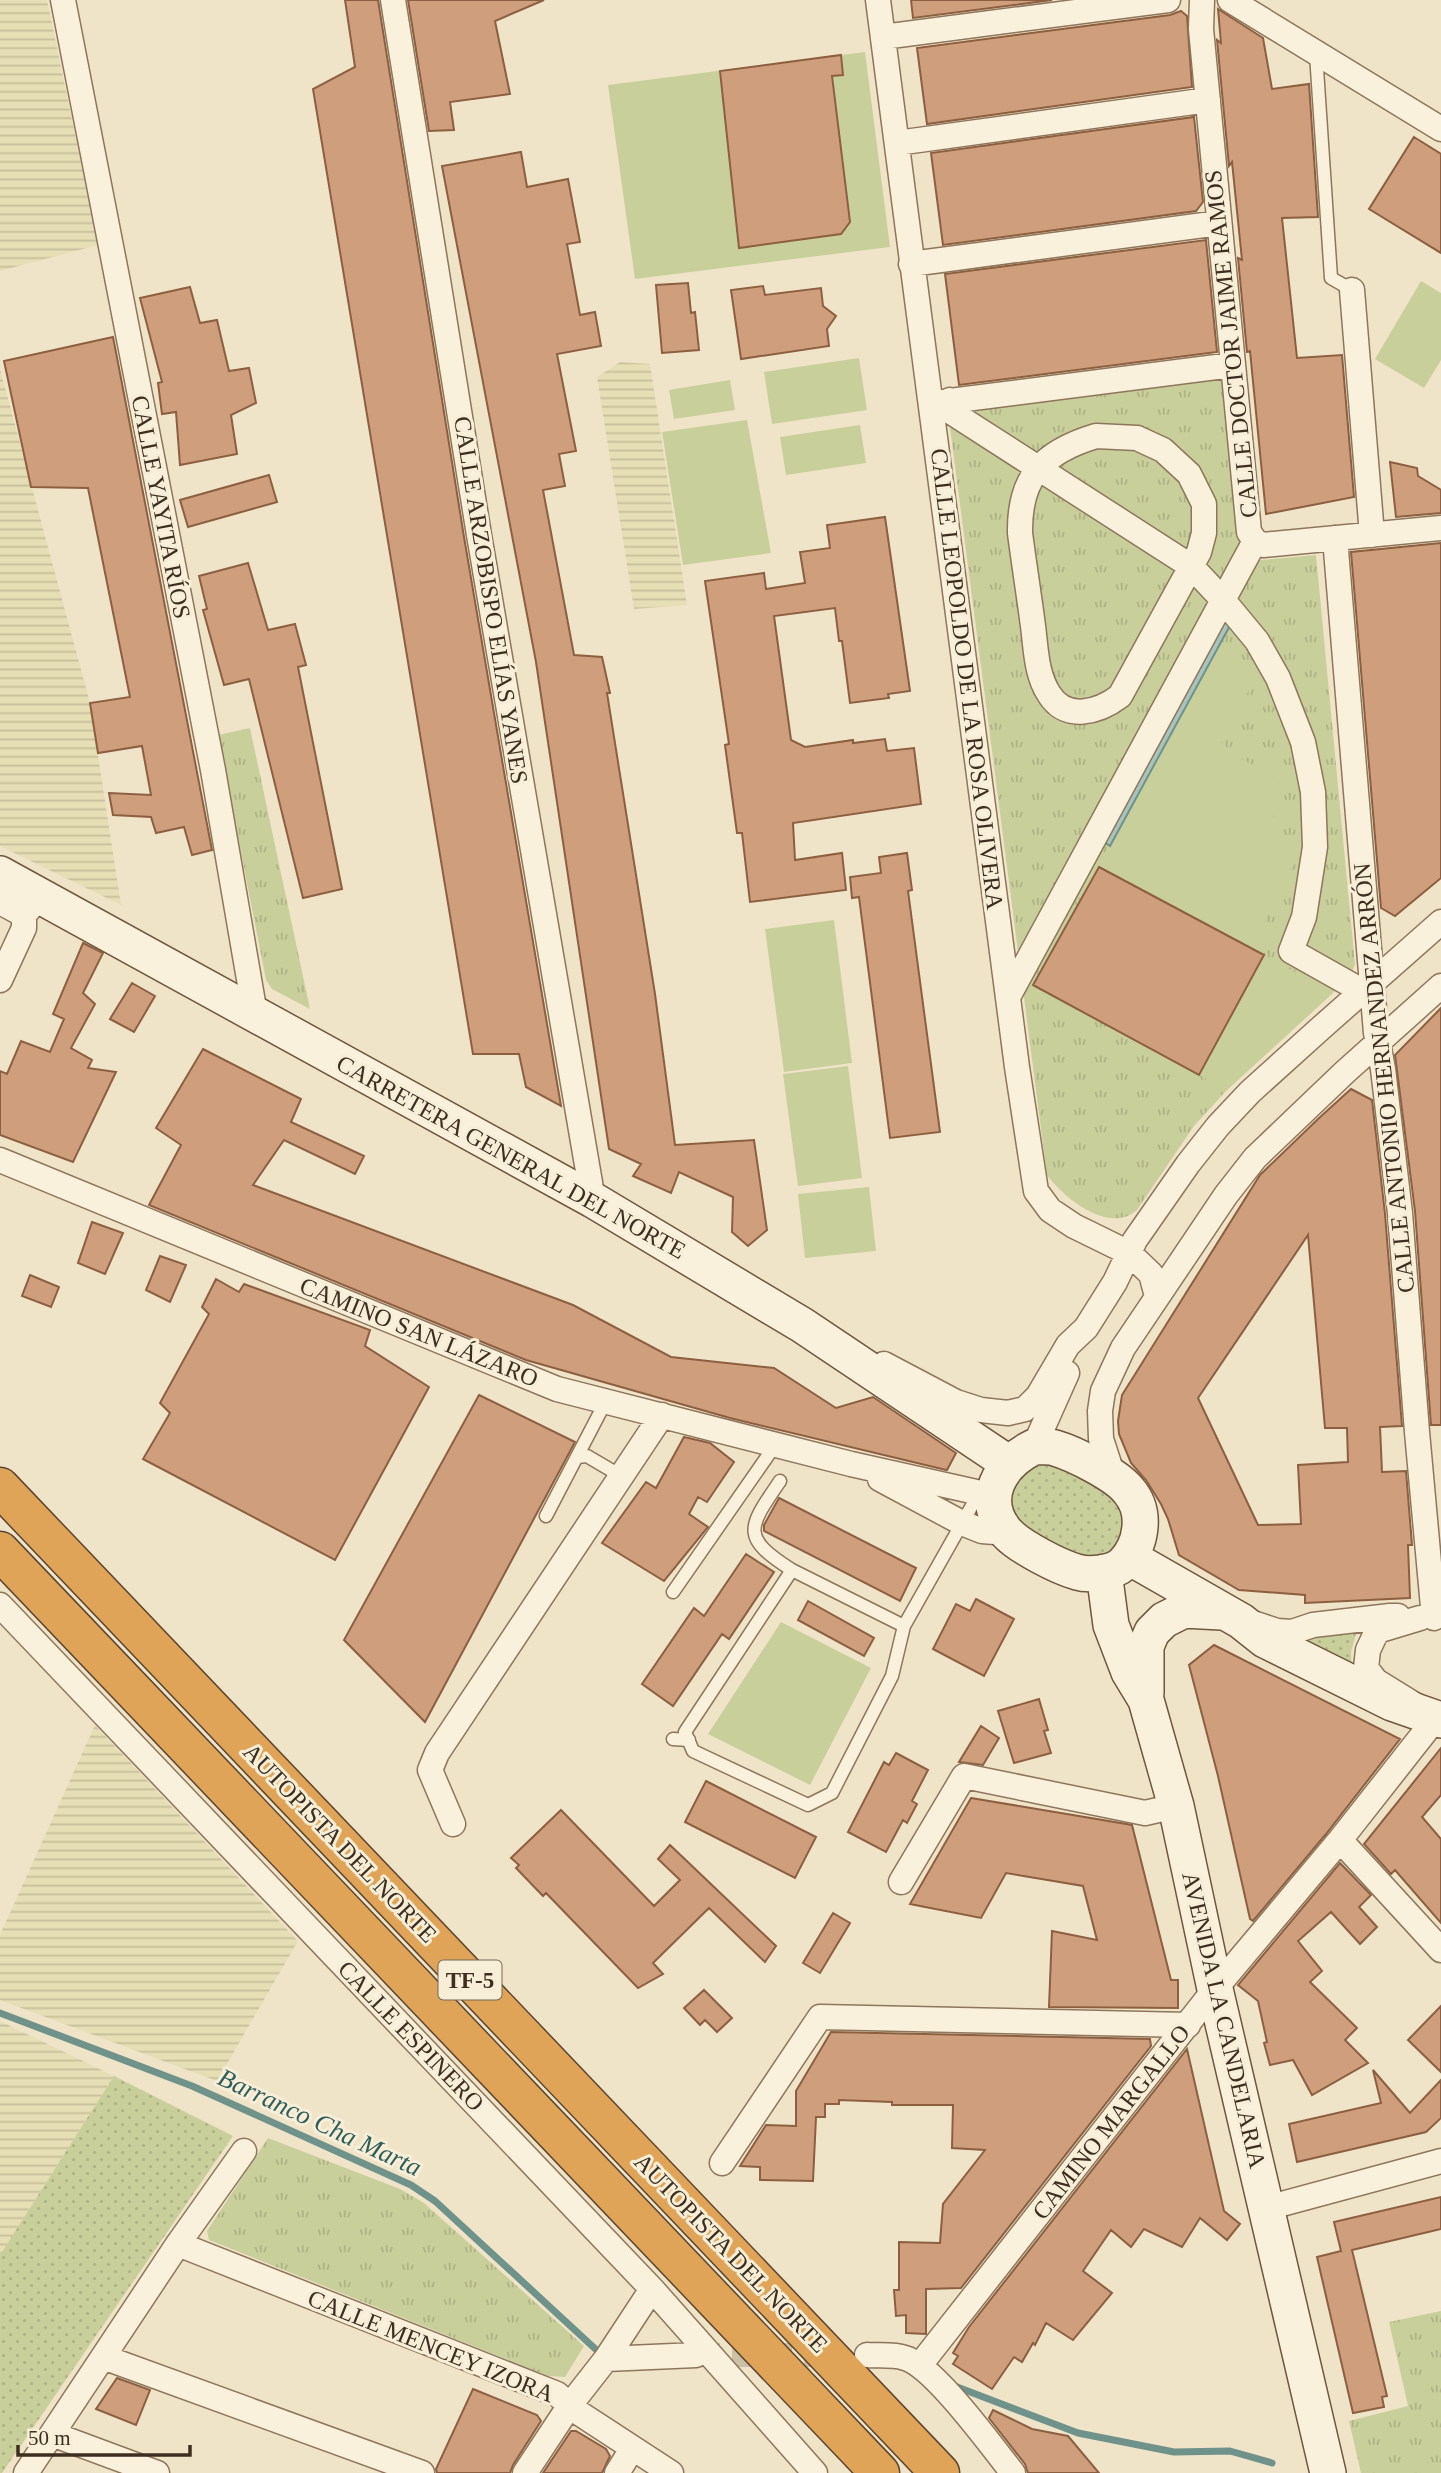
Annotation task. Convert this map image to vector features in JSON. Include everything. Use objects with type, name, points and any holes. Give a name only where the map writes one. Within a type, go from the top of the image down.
[{"type":"highway","name":"AUTOPISTA DEL NORTE","points":[[0,1487],[940,2473]]},
{"type":"highway","name":"AUTOPISTA DEL NORTE","points":[[0,1551],[880,2473]]},
{"type":"main road","name":"CARRETERA GENERAL DEL NORTE","points":[[0,874],[32,906],[255,1014],[593,1200],[846,1354],[1021,1455]]},
{"type":"main road","points":[[1054,1447],[1114,1479],[1129,1490],[1138,1504],[1141,1522],[1138,1541],[1117,1564],[1080,1573],[1020,1543],[1007,1533],[985,1494],[1021,1455],[1054,1447]]},
{"type":"main road","points":[[1117,1564],[1231,1616],[1265,1640],[1392,1703],[1438,1719]]},
{"type":"main road","name":"AVENIDA LA CANDELARIA","points":[[1117,1564],[1111,1625],[1129,1672],[1146,1700],[1176,1806],[1215,1989],[1328,2473]]},
{"type":"main road","points":[[1146,1700],[1146,1646],[1152,1632],[1164,1620],[1184,1610],[1231,1616]]},
{"type":"street","name":"CALLE YAYITA RÍOS","points":[[63,0],[213,770],[255,1014]]},
{"type":"street","name":"CALLE ARZOBISPO ELÍAS YANES","points":[[393,0],[477,521],[593,1200]]},
{"type":"street","name":"CALLE LEOPOLDO DE LA ROSA OLIVERA","points":[[878,0],[911,264],[941,402],[1008,998],[1036,1191],[1050,1210],[1074,1226],[1129,1253],[1151,1274],[1157,1296]]},
{"type":"street","points":[[883,37],[1168,0]]},
{"type":"street","name":"CALLE DOCTOR JAIME RAMOS","points":[[1202,0],[1201,29],[1249,532],[1255,541],[1264,545],[1441,528]]},
{"type":"street","points":[[1230,0],[1441,129]]},
{"type":"street","points":[[897,143],[1208,100]]},
{"type":"street","points":[[911,264],[1219,223]]},
{"type":"street","points":[[1352,290],[1372,535]]},
{"type":"street","points":[[941,402],[1232,365]]},
{"type":"street","points":[[941,402],[951,412],[1192,567],[1257,641],[1278,678],[1303,742],[1313,792],[1315,847],[1304,917],[1291,951],[1367,987]]},
{"type":"street","points":[[1096,436],[1137,438],[1163,450],[1189,474],[1204,503],[1204,533],[1192,567],[1120,696],[1105,708],[1084,713],[1064,707],[1050,696],[1039,673],[1020,533],[1020,511],[1026,489],[1038,467],[1070,443],[1096,436]]},
{"type":"street","name":"CALLE ANTONIO HERNANDEZ ARRÓN","points":[[1335,538],[1367,987],[1383,1069],[1400,1213],[1432,1618]]},
{"type":"street","points":[[1008,998],[1255,541]]},
{"type":"street","points":[[0,902],[32,906],[0,980]]},
{"type":"street","points":[[846,1354],[887,1365],[956,1402],[981,1410],[1008,1413],[1025,1409],[1038,1396],[1068,1345],[1086,1328],[1115,1282],[1129,1253],[1188,1164],[1218,1126],[1250,1092],[1441,922]]},
{"type":"street","points":[[1114,1479],[1101,1439],[1100,1411],[1103,1391],[1123,1348],[1157,1296],[1226,1195],[1255,1158],[1441,986]]},
{"type":"street","name":"CAMINO SAN LÁZARO","points":[[0,1160],[557,1389],[851,1464],[985,1494]]},
{"type":"street","points":[[1021,1455],[1080,1351],[1086,1328]]},
{"type":"street","points":[[453,1824],[430,1770],[437,1753],[662,1415]]},
{"type":"street","name":"CAMINO SAN LÁZARO","points":[[851,1464],[962,1523],[982,1531],[1007,1533]]},
{"type":"street","name":"CALLE ESPINERO","points":[[0,1605],[541,2181],[652,2289],[815,2473]]},
{"type":"street","points":[[1231,1616],[1278,1631],[1292,1632],[1313,1625],[1390,1616],[1432,1618]]},
{"type":"street","points":[[1432,1618],[1377,1631],[1368,1650],[1366,1668],[1376,1681],[1438,1719]]},
{"type":"street","name":"CAMINO MARGALLO","points":[[920,2365],[1215,1989],[1438,1719]]},
{"type":"street","points":[[901,1882],[964,1776],[1145,1813],[1176,1806]]},
{"type":"street","points":[[1340,1840],[1441,1950]]},
{"type":"street","points":[[722,2163],[820,2017],[1188,2025]]},
{"type":"street","points":[[26,2473],[178,2244],[244,2151]]},
{"type":"street","points":[[1267,2208],[1441,2161]]},
{"type":"street","name":"CALLE MENCEY IZORA","points":[[178,2244],[557,2394],[632,2449],[671,2473]]},
{"type":"street","points":[[524,2473],[570,2405],[606,2359],[652,2289]]},
{"type":"street","points":[[606,2359],[696,2355]]},
{"type":"street","points":[[867,2355],[904,2357],[920,2365],[954,2400],[1013,2473]]},
{"type":"street","points":[[103,2357],[422,2473]]},
{"type":"street","points":[[52,2434],[157,2473]]},
{"type":"street","points":[[617,2473],[632,2449]]},
{"type":"lane","points":[[1316,54],[1331,278],[1352,290]]},
{"type":"lane","points":[[546,1517],[606,1401]]},
{"type":"lane","points":[[673,1592],[777,1444]]},
{"type":"lane","points":[[577,1457],[587,1456],[621,1476]]},
{"type":"lane","points":[[780,1481],[756,1517],[754,1526],[756,1540],[767,1554],[792,1570],[904,1626]]},
{"type":"lane","points":[[792,1570],[685,1732],[693,1751],[808,1805],[832,1793],[892,1676],[904,1626],[974,1502],[985,1494]]},
{"type":"lane","points":[[673,1739],[689,1741]]},
{"type":"shaded area","points":[[0,0],[47,0],[98,245],[0,271]]},
{"type":"shaded area","points":[[620,362],[650,364],[687,605],[634,609],[597,377]]},
{"type":"shaded area","points":[[0,369],[90,703],[121,905],[0,846]]},
{"type":"shaded area","points":[[95,1725],[298,1941],[217,2081],[0,2000],[0,1935]]},
{"type":"shaded area","points":[[0,2021],[114,2076],[0,2255]]},
{"type":"green space","points":[[865,52],[890,247],[635,279],[608,85]]},
{"type":"green space","points":[[1421,281],[1441,293],[1441,360],[1424,388],[1375,359]]},
{"type":"green space","points":[[859,358],[867,410],[772,424],[764,372]]},
{"type":"green space","points":[[1222,376],[1241,553],[1250,561],[1316,555],[1355,964],[1350,977],[1227,1090],[1194,1126],[1137,1210],[1126,1217],[1114,1218],[1101,1216],[1076,1203],[1047,1175],[948,412]]},
{"type":"green space","points":[[730,380],[735,410],[674,419],[669,390]]},
{"type":"green space","points":[[747,420],[771,553],[683,565],[662,432]]},
{"type":"green space","points":[[860,425],[866,463],[786,475],[780,437]]},
{"type":"green space","points":[[1213,656],[1255,679],[1221,742],[1236,756],[1290,786],[1264,833],[1299,853],[1266,914],[1264,955],[1333,993],[1227,1090],[1034,985]]},
{"type":"green space","points":[[250,728],[310,1009],[272,989],[266,980],[218,735]]},
{"type":"green space","points":[[834,920],[852,1063],[784,1072],[765,929]]},
{"type":"green space","points":[[848,1066],[862,1178],[798,1186],[783,1074]]},
{"type":"green space","points":[[869,1187],[876,1251],[805,1258],[798,1194]]},
{"type":"green space","points":[[1043,1463],[1061,1465],[1112,1493],[1126,1521],[1120,1543],[1110,1555],[1097,1560],[1068,1554],[1015,1522],[1012,1501],[1014,1485],[1023,1472]]},
{"type":"green space","points":[[781,1622],[871,1668],[810,1785],[708,1734]]},
{"type":"green space","points":[[1357,1631],[1351,1652],[1352,1672],[1290,1641]]},
{"type":"green space","points":[[114,2076],[233,2136],[0,2473],[0,2255]]},
{"type":"green space","points":[[268,2138],[400,2189],[424,2203],[584,2346],[565,2377],[548,2376],[209,2240],[207,2231]]},
{"type":"green space","points":[[1441,2311],[1441,2473],[1361,2473],[1349,2421],[1408,2406],[1389,2322]]},
{"type":"water","points":[[1224,614],[1233,620],[1110,846],[1101,840]]},
{"type":"building","points":[[345,0],[378,0],[464,537],[561,1106],[526,1087],[519,1054],[473,1054],[313,89],[355,67]]},
{"type":"building","points":[[408,0],[544,0],[495,21],[510,94],[450,102],[454,130],[429,131]]},
{"type":"building","points":[[911,0],[1052,0],[913,18]]},
{"type":"building","points":[[1218,9],[1263,38],[1272,89],[1309,84],[1318,217],[1282,218],[1297,358],[1342,355],[1354,497],[1266,514],[1250,351],[1247,352],[1238,258],[1242,260],[1232,162],[1229,166],[1217,40],[1221,43]]},
{"type":"building","points":[[1181,11],[1187,16],[1192,87],[927,124],[917,48],[1170,15]]},
{"type":"building","points":[[841,55],[843,75],[832,76],[850,222],[841,234],[739,248],[720,71]]},
{"type":"building","points":[[1194,117],[1203,202],[1196,211],[943,245],[931,153]]},
{"type":"building","points":[[1414,137],[1441,154],[1441,253],[1369,209]]},
{"type":"building","points":[[521,152],[527,187],[568,179],[580,242],[567,244],[580,315],[595,312],[601,346],[557,354],[576,451],[559,454],[565,486],[543,490],[574,655],[602,657],[610,693],[607,693],[655,994],[675,1145],[754,1140],[767,1230],[748,1246],[732,1232],[733,1197],[679,1172],[671,1193],[633,1176],[641,1164],[609,1149],[536,662],[442,166]]},
{"type":"building","points":[[1206,240],[1217,352],[959,385],[945,274]]},
{"type":"building","points":[[688,283],[691,313],[695,312],[699,350],[662,353],[656,285]]},
{"type":"building","points":[[763,286],[765,295],[821,288],[823,306],[836,316],[827,329],[829,346],[741,359],[731,290]]},
{"type":"building","points":[[190,287],[200,323],[217,320],[229,371],[249,368],[256,403],[231,415],[237,454],[180,465],[176,412],[162,414],[158,383],[162,382],[140,298]]},
{"type":"building","points":[[113,337],[212,850],[192,855],[184,827],[156,833],[151,817],[113,815],[109,793],[151,795],[142,746],[98,753],[90,703],[130,697],[88,488],[31,487],[4,361]]},
{"type":"building","points":[[1390,462],[1417,468],[1418,476],[1441,490],[1441,513],[1396,517]]},
{"type":"building","points":[[269,475],[277,502],[188,527],[180,500]]},
{"type":"building","points":[[885,517],[910,691],[888,694],[889,698],[850,703],[835,608],[774,616],[791,740],[805,747],[853,740],[853,743],[885,739],[887,751],[914,748],[921,804],[793,823],[795,860],[842,853],[846,890],[750,902],[742,833],[737,833],[725,745],[729,744],[705,581],[764,573],[766,589],[805,583],[800,552],[830,548],[827,525]]},
{"type":"building","points":[[1441,543],[1441,878],[1395,916],[1381,908],[1351,552]]},
{"type":"building","points":[[248,563],[268,630],[295,624],[306,665],[298,667],[342,889],[303,898],[249,679],[224,685],[203,610],[207,609],[199,576]]},
{"type":"building","points":[[907,853],[912,890],[908,891],[940,1132],[890,1138],[859,897],[852,898],[850,877],[881,873],[879,857]]},
{"type":"building","points":[[1099,867],[1264,955],[1199,1075],[1033,985]]},
{"type":"building","points":[[83,943],[103,953],[83,993],[95,1004],[71,1048],[92,1060],[88,1068],[116,1072],[73,1162],[0,1135],[0,1071],[7,1074],[21,1041],[50,1052],[64,1019],[53,1014]]},
{"type":"building","points":[[132,983],[155,996],[134,1032],[110,1019]]},
{"type":"building","points":[[1441,1008],[1441,1425],[1431,1425],[1415,1211],[1395,1055]]},
{"type":"building","points":[[203,1049],[301,1099],[291,1122],[364,1156],[355,1174],[284,1140],[253,1185],[573,1305],[671,1357],[774,1368],[836,1408],[873,1397],[956,1453],[947,1470],[730,1418],[526,1360],[149,1205],[181,1145],[156,1128]]},
{"type":"building","points":[[1351,1089],[1372,1100],[1385,1214],[1402,1426],[1380,1427],[1382,1472],[1406,1471],[1412,1545],[1408,1545],[1410,1598],[1305,1603],[1305,1595],[1239,1590],[1179,1555],[1161,1504],[1131,1463],[1119,1434],[1122,1395],[1260,1175]],"holes":[[[1308,1235],[1325,1428],[1347,1428],[1348,1462],[1298,1465],[1301,1524],[1258,1525],[1198,1398]]]},
{"type":"building","points":[[92,1222],[123,1233],[105,1274],[78,1263]]},
{"type":"building","points":[[160,1256],[186,1265],[170,1302],[146,1290]]},
{"type":"building","points":[[30,1275],[59,1287],[51,1307],[22,1296]]},
{"type":"building","points":[[216,1279],[239,1292],[244,1284],[370,1330],[365,1346],[429,1387],[335,1560],[143,1459],[170,1413],[160,1403],[209,1314],[202,1307]]},
{"type":"building","points":[[479,1395],[575,1442],[425,1722],[344,1640]]},
{"type":"building","points":[[684,1437],[710,1443],[734,1462],[707,1502],[698,1497],[689,1514],[708,1527],[664,1581],[602,1543],[646,1482],[656,1488]]},
{"type":"building","points":[[779,1498],[916,1568],[900,1601],[764,1531],[764,1525]]},
{"type":"building","points":[[746,1554],[774,1572],[729,1639],[722,1634],[673,1706],[642,1684],[694,1608],[704,1616]]},
{"type":"building","points":[[976,1599],[1014,1619],[984,1676],[933,1649],[956,1604],[970,1611]]},
{"type":"building","points":[[808,1601],[874,1638],[864,1656],[798,1620]]},
{"type":"building","points":[[1214,1645],[1400,1739],[1326,1834],[1253,1921],[1250,1919],[1218,1776],[1189,1665]]},
{"type":"building","points":[[1039,1699],[1051,1753],[1014,1763],[998,1711]]},
{"type":"building","points":[[981,1726],[999,1738],[983,1765],[959,1762]]},
{"type":"building","points":[[1441,1748],[1441,1795],[1422,1817],[1441,1839],[1441,1923],[1395,1870],[1391,1874],[1364,1844]]},
{"type":"building","points":[[896,1753],[928,1770],[912,1801],[917,1804],[907,1823],[903,1820],[886,1852],[848,1832],[884,1762],[889,1765]]},
{"type":"building","points":[[706,1781],[816,1837],[795,1878],[685,1822]]},
{"type":"building","points":[[971,1798],[1132,1825],[1171,1980],[1178,1980],[1178,2008],[1049,2007],[1052,1931],[1097,1940],[1083,1886],[1006,1873],[981,1918],[910,1904]]},
{"type":"building","points":[[561,1810],[654,1906],[680,1880],[658,1859],[670,1845],[776,1946],[765,1962],[709,1908],[653,1963],[663,1974],[638,1988],[546,1893],[543,1896],[516,1868],[519,1865],[511,1858]]},
{"type":"building","points":[[1340,1863],[1371,1895],[1359,1907],[1377,1927],[1360,1944],[1331,1912],[1298,1941],[1322,1971],[1310,1982],[1357,2028],[1345,2040],[1368,2063],[1312,2095],[1293,2060],[1270,2065],[1258,2001],[1238,1985]]},
{"type":"building","points":[[833,1913],[850,1923],[820,1973],[803,1963]]},
{"type":"building","points":[[704,1990],[732,2018],[717,2032],[705,2020],[700,2025],[684,2008]]},
{"type":"building","points":[[1441,2006],[1441,2072],[1408,2040]]},
{"type":"building","points":[[831,2032],[1150,2039],[1151,2046],[961,2288],[926,2289],[926,2334],[906,2333],[906,2315],[896,2316],[894,2290],[899,2290],[899,2242],[940,2243],[943,2204],[985,2150],[952,2148],[953,2105],[892,2105],[892,2102],[839,2100],[839,2104],[825,2104],[825,2117],[816,2117],[813,2181],[760,2180],[760,2167],[740,2166],[766,2125],[796,2126],[796,2091]]},
{"type":"building","points":[[1187,2049],[1224,2211],[1240,2224],[1227,2240],[1200,2218],[1182,2247],[1144,2229],[1131,2247],[1111,2230],[1083,2271],[1112,2293],[1073,2340],[1046,2323],[1035,2345],[1033,2343],[1022,2362],[1014,2357],[992,2389],[953,2364],[958,2356],[953,2353],[969,2327]]},
{"type":"building","points":[[1373,2070],[1410,2113],[1441,2080],[1441,2118],[1426,2132],[1297,2162],[1289,2124],[1381,2103]]},
{"type":"building","points":[[1441,2197],[1441,2229],[1352,2250],[1387,2396],[1382,2397],[1384,2407],[1353,2413],[1317,2257],[1341,2251],[1334,2222]]},
{"type":"building","points":[[117,2378],[150,2390],[136,2425],[96,2409]]},
{"type":"building","points":[[473,2389],[537,2415],[541,2421],[510,2473],[437,2473],[436,2469]]},
{"type":"building","points":[[993,2410],[1032,2429],[1068,2436],[1099,2473],[1028,2473],[1025,2464],[989,2418]]},
{"type":"building","points":[[571,2431],[576,2431],[606,2449],[610,2456],[602,2473],[543,2473]]},
{"type":"waterway","name":"Barranco Cha Marta","points":[[0,2013],[192,2086],[411,2185],[435,2201],[603,2356]]},
{"type":"waterway","name":"Barranco Cha Marta","points":[[952,2385],[1078,2433],[1174,2452],[1230,2451],[1272,2463]]},
{"type":"tunnel","points":[[696,2355],[835,2355]]}]
